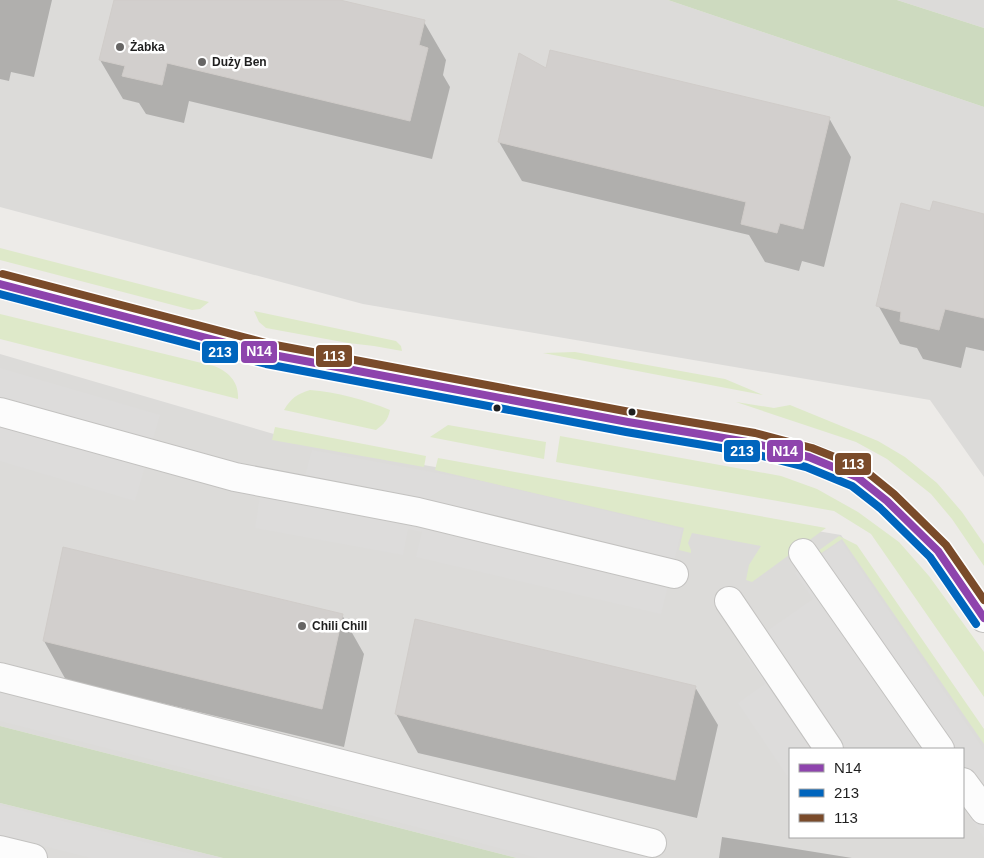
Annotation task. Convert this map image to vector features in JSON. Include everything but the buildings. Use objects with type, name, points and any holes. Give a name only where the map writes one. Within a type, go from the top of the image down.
[{"type":"street","points":[[0,284],[268,354],[609,419],[753,443],[809,457],[856,478],[887,501],[938,551],[984,618]]},
{"type":"street","points":[[0,412],[236,477],[418,512],[674,574]]},
{"type":"street","points":[[803,552],[939,748]]},
{"type":"street","points":[[729,602],[828,748]]},
{"type":"street","points":[[0,677],[652,843]]},
{"type":"street","points":[[964,785],[984,810]]},
{"type":"street","points":[[0,850],[33,858]]},
{"type":"shaded area","points":[[0,0],[668,0],[984,107],[984,477],[930,400],[363,304],[0,207]]},
{"type":"shaded area","points":[[897,0],[984,0],[984,28]]},
{"type":"shaded area","points":[[0,354],[322,448],[841,535],[984,739],[984,858],[517,858],[0,726]]},
{"type":"shaded area","points":[[0,368],[160,415],[135,501],[0,461]]},
{"type":"shaded area","points":[[312,450],[481,481],[682,529],[661,614],[416,557],[422,532],[408,529],[403,555],[255,528],[264,469],[305,476]]},
{"type":"shaded area","points":[[841,541],[984,750],[984,838],[964,808],[964,748],[789,748],[789,779],[738,703],[765,684],[741,649],[813,599],[795,573]]},
{"type":"shaded area","points":[[0,669],[657,839],[652,858],[538,858],[0,721]]},
{"type":"shaded area","points":[[0,803],[223,858],[0,858]]},
{"type":"shaded area","points":[[0,805],[207,858],[91,858],[0,835]]},
{"type":"green space","points":[[668,0],[897,0],[984,28],[984,107]]},
{"type":"green space","points":[[0,248],[209,302],[200,309],[192,310],[0,260]]},
{"type":"green space","points":[[254,311],[396,341],[401,346],[402,351],[266,328],[259,322]]},
{"type":"green space","points":[[0,314],[214,366],[232,378],[237,388],[238,399],[0,339]]},
{"type":"green space","points":[[575,352],[725,379],[763,395],[543,353]]},
{"type":"green space","points":[[310,390],[361,400],[390,410],[385,422],[376,430],[284,410],[295,397]]},
{"type":"green space","points":[[736,402],[774,408],[790,405],[878,441],[905,457],[937,483],[962,512],[984,544],[984,566],[952,519],[931,494],[887,459],[856,442]]},
{"type":"green space","points":[[448,425],[546,442],[544,459],[430,437]]},
{"type":"green space","points":[[275,427],[426,456],[424,467],[272,440]]},
{"type":"green space","points":[[560,436],[781,476],[817,489],[858,512],[899,542],[929,576],[984,652],[984,697],[871,534],[834,511],[556,462]]},
{"type":"green space","points":[[438,458],[826,528],[752,582],[746,580],[749,565],[761,546],[692,533],[688,543],[691,553],[679,550],[684,528],[435,470]]},
{"type":"green space","points":[[839,536],[857,545],[984,729],[984,744],[842,539],[811,560],[811,556]]},
{"type":"green space","points":[[0,726],[517,858],[223,858],[0,803]]},
{"type":"transit line","name":"113","points":[[3,274],[270,344],[630,412],[755,433],[812,448],[862,468],[894,494],[946,545],[984,600]]},
{"type":"transit line","name":"N14","points":[[0,284],[268,354],[628,422],[753,443],[809,457],[857,477],[887,501],[938,551],[984,618]]},
{"type":"transit line","name":"213","points":[[0,294],[266,364],[626,432],[751,453],[806,467],[852,486],[880,508],[930,557],[976,624]]},
{"type":"place","name":"Żabka","points":[[120,47]]},
{"type":"place","name":"Duży Ben","points":[[202,62]]},
{"type":"place","name":"Chili Chill","points":[[302,626]]}]
